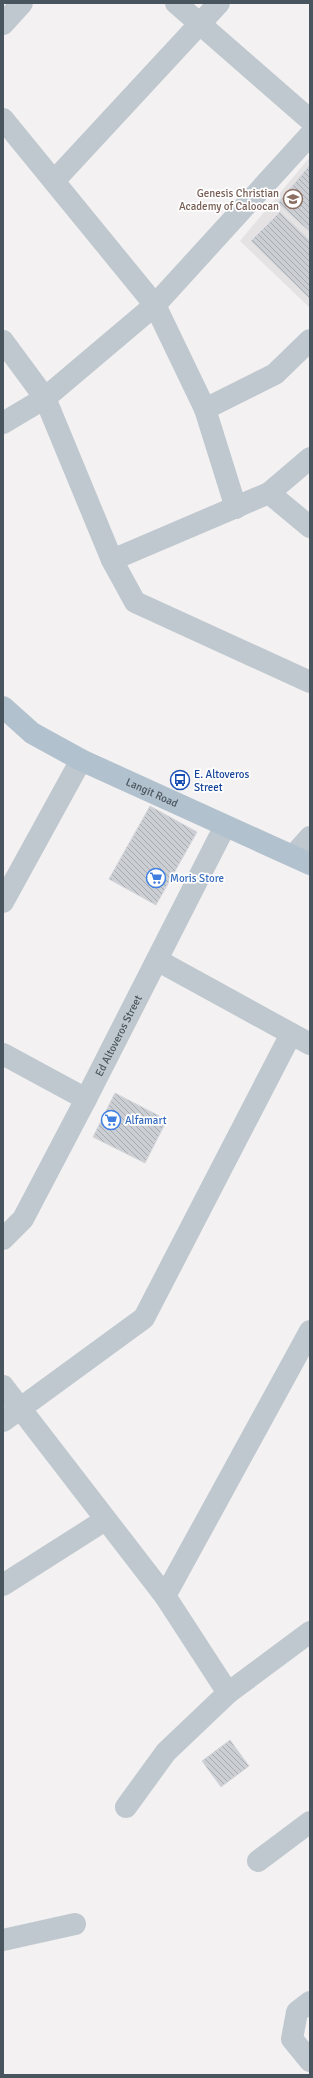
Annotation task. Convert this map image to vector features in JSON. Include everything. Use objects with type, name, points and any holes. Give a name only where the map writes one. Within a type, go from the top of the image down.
[{"type":"main road","name":"Langit Road","points":[[3,707],[32,733],[81,760],[302,860]]},
{"type":"street","points":[[3,24],[22,3]]},
{"type":"street","points":[[176,3],[310,120]]},
{"type":"street","points":[[54,181],[219,3]]},
{"type":"street","points":[[3,119],[155,305],[205,409],[236,508]]},
{"type":"street","points":[[3,423],[45,398],[155,305],[310,135]]},
{"type":"street","points":[[205,409],[275,374],[310,340]]},
{"type":"street","points":[[3,341],[45,398],[112,560],[134,602],[310,682]]},
{"type":"street","points":[[112,560],[269,494],[310,458]]},
{"type":"street","points":[[269,494],[310,527]]},
{"type":"street","points":[[3,902],[81,760]]},
{"type":"street","name":"Ed Altoveros Street","points":[[3,1239],[23,1219],[225,826]]},
{"type":"street","points":[[302,860],[310,837]]},
{"type":"street","points":[[157,960],[310,1044]]},
{"type":"street","points":[[3,1421],[21,1410],[144,1318],[291,1034]]},
{"type":"street","points":[[3,1054],[86,1099]]},
{"type":"street","points":[[165,1596],[310,1331]]},
{"type":"street","points":[[3,1386],[165,1596],[228,1693]]},
{"type":"street","points":[[3,1586],[105,1520]]},
{"type":"street","points":[[126,1807],[166,1752],[228,1693],[310,1632]]},
{"type":"street","points":[[258,1861],[310,1822]]},
{"type":"street","points":[[3,1940],[75,1924]]},
{"type":"street","points":[[310,2002],[297,2012],[292,2039],[310,2061]]},
{"type":"shaded area","name":"Genesis Christian Academy of Caloocan","points":[[310,157],[310,308],[240,241]]},
{"type":"building","points":[[310,165],[310,232],[278,203]]},
{"type":"building","points":[[280,212],[310,241],[310,299],[251,241]]},
{"type":"building","points":[[150,806],[197,832],[156,905],[109,879]]},
{"type":"building","points":[[115,1093],[167,1120],[145,1163],[93,1137]]},
{"type":"building","points":[[230,1740],[249,1766],[221,1787],[202,1761]]},
{"type":"place","name":"Genesis Christian Academy of Caloocan","points":[[293,199]]},
{"type":"place","name":"E. Altoveros Street","points":[[180,780]]},
{"type":"place","name":"Moris Store","points":[[156,878]]},
{"type":"place","name":"Alfamart","points":[[111,1120]]}]
